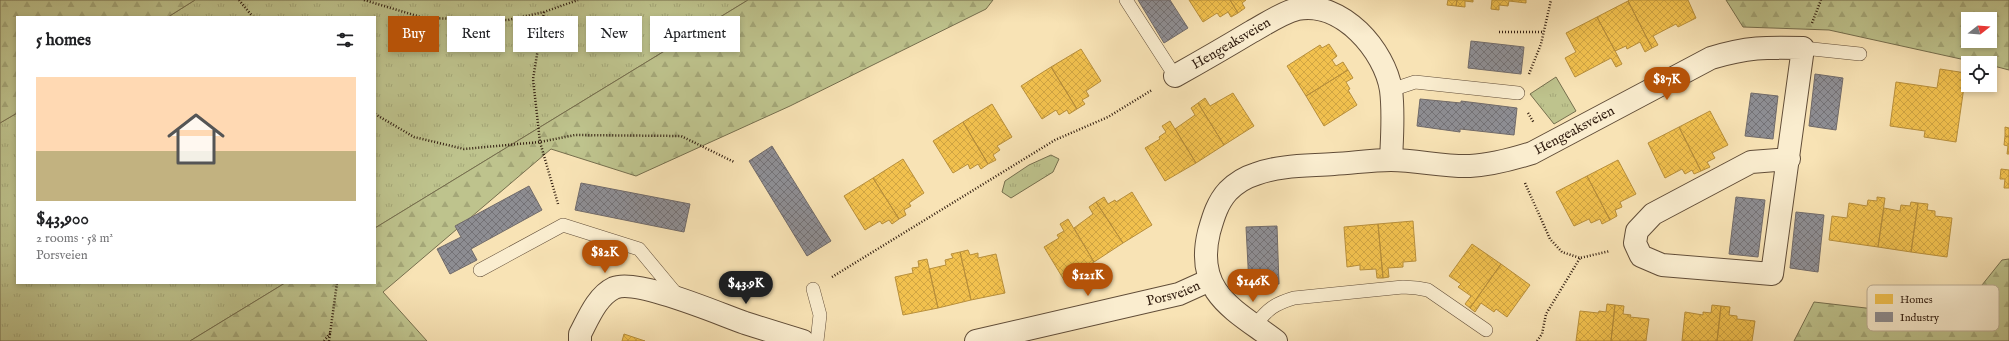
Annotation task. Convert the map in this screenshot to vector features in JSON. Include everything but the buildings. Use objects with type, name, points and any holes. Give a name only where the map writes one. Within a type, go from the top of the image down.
[{"type":"street","name":"Hengeaksveien","points":[[1174,76],[1272,20],[1298,9],[1320,8],[1342,16],[1371,44],[1386,72],[1391,90],[1391,160]]},
{"type":"street","name":"Hengeaksveien","points":[[1210,280],[1206,253],[1213,220],[1218,205],[1228,191],[1242,180],[1256,174],[1290,167],[1391,160],[1470,166],[1513,159],[1532,153],[1711,58],[1740,50],[1765,47],[1803,48]]},
{"type":"street","points":[[1789,158],[1751,162],[1653,214],[1637,231],[1635,243],[1641,256],[1662,266],[1772,274],[1789,158],[1803,48]]},
{"type":"street","name":"Porsveien","points":[[976,341],[1179,294],[1210,280],[1220,299],[1276,341]]},
{"type":"street","points":[[580,341],[580,334],[594,308],[603,297],[614,288],[626,286],[679,298],[744,323],[803,341]]},
{"type":"lane","points":[[1126,0],[1174,76]]},
{"type":"lane","points":[[1803,48],[1860,54]]},
{"type":"lane","points":[[1391,90],[1415,82],[1518,93]]},
{"type":"lane","points":[[480,270],[563,225],[639,249],[679,298]]},
{"type":"lane","points":[[1255,325],[1268,309],[1280,302],[1294,298],[1403,287],[1428,290],[1486,330]]},
{"type":"lane","points":[[812,289],[820,315],[817,341]]},
{"type":"path","points":[[239,0],[252,16]]},
{"type":"path","points":[[364,0],[424,18],[508,20],[544,12],[578,0]]},
{"type":"path","points":[[1545,146],[1518,93],[1532,70],[1544,32],[1551,0]]},
{"type":"path","points":[[544,12],[533,79],[540,142],[563,225]]},
{"type":"path","points":[[1499,32],[1544,32]]},
{"type":"path","points":[[812,289],[1055,140],[1108,116],[1174,76]]},
{"type":"path","points":[[376,115],[414,137],[464,149],[540,142],[575,135],[681,136],[734,162]]},
{"type":"path","points":[[1513,159],[1550,239],[1562,252],[1580,258],[1635,243]]},
{"type":"path","points":[[1537,341],[1542,334],[1546,314],[1580,258]]},
{"type":"path","points":[[329,341],[336,284]]},
{"type":"path","points":[[324,341],[331,332]]},
{"type":"green space","points":[[0,0],[195,0],[170,16],[16,16],[16,114],[0,123]]},
{"type":"green space","points":[[195,0],[748,0],[722,16],[650,16],[650,52],[663,52],[376,227],[376,16],[170,16]]},
{"type":"green space","points":[[748,0],[993,0],[986,9],[790,106],[636,176],[551,149],[383,292],[427,341],[190,341],[283,284],[376,284],[376,227],[663,52],[740,52],[740,16],[722,16]]},
{"type":"green space","points":[[1726,0],[2009,0],[2009,70],[1997,67],[1997,56],[1961,56],[1961,59],[1829,30],[1743,27]]},
{"type":"green space","points":[[1556,77],[1576,111],[1554,124],[1530,94]]},
{"type":"green space","points":[[16,114],[16,284],[283,284],[190,341],[0,341],[0,123]]},
{"type":"green space","points":[[1051,155],[1059,159],[1053,172],[1011,198],[1002,192],[1005,181],[1029,165]]},
{"type":"green space","points":[[2009,259],[2009,341],[1794,341],[1814,302],[1867,308],[1867,331],[1999,331],[1999,285],[1982,285],[2002,260]]}]
